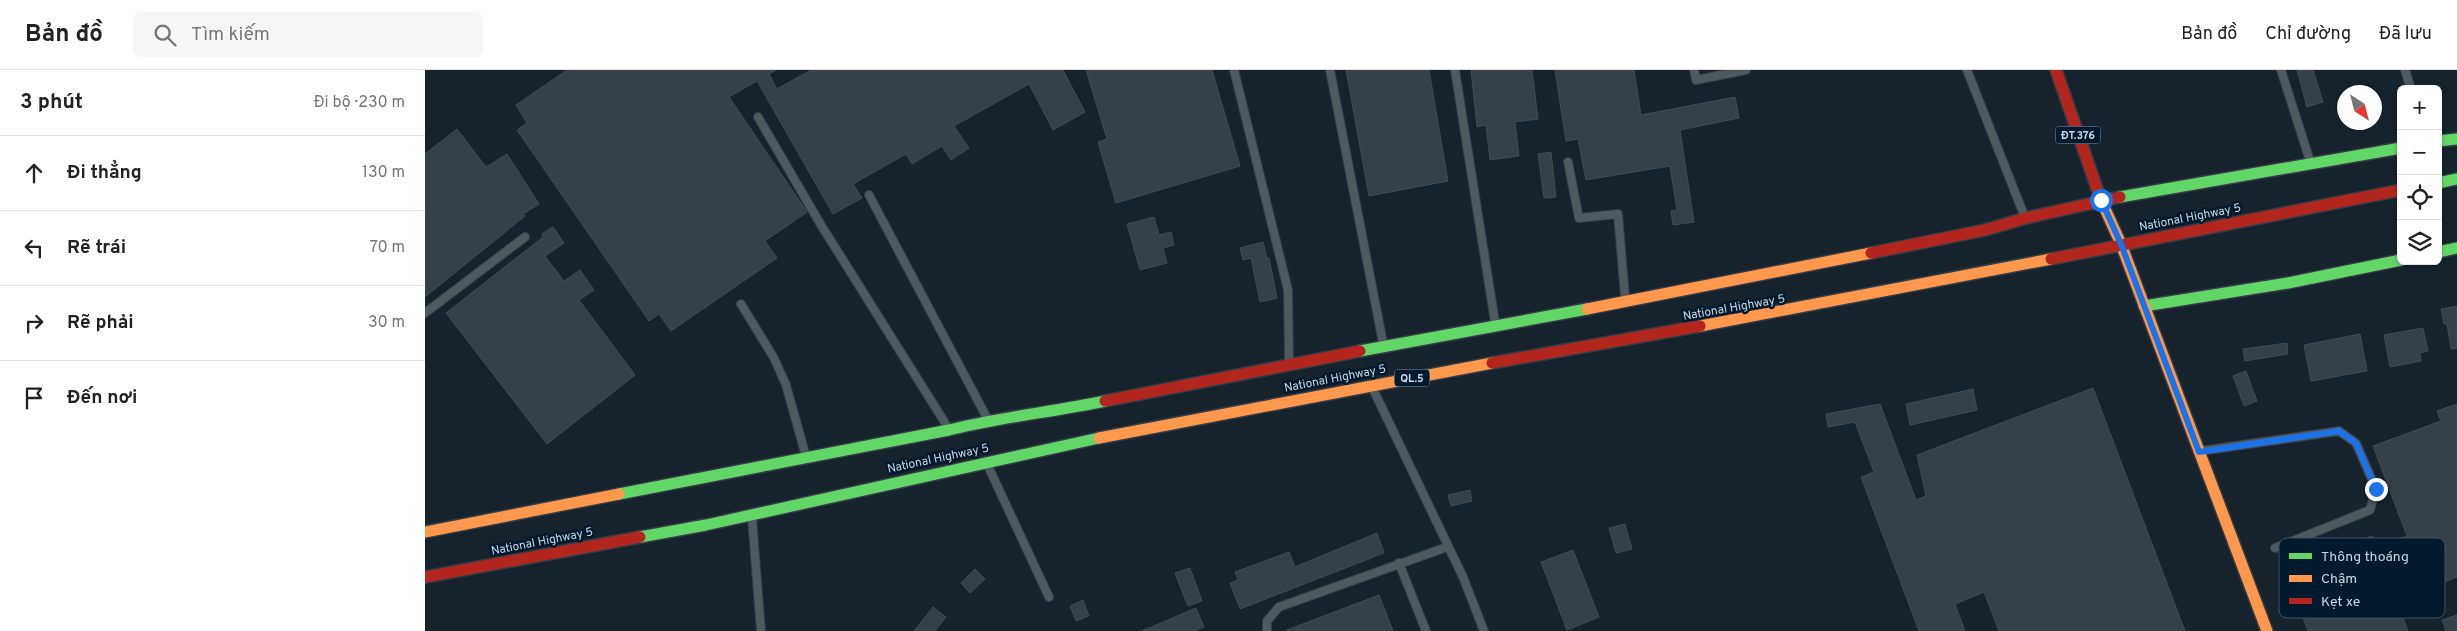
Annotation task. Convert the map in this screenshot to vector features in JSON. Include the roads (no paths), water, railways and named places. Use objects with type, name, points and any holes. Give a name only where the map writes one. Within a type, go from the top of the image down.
[{"type":"main road","name":"ĐT.376","points":[[2056,70],[2101,200]]},
{"type":"main road","points":[[2442,141],[2457,139]]},
{"type":"main road","name":"National Highway 5","points":[[425,532],[949,430],[988,420],[1059,411],[1289,363],[1496,327],[1985,230],[2025,218],[2101,200],[2397,149]]},
{"type":"main road","points":[[2442,182],[2457,179]]},
{"type":"main road","name":"National Highway 5","points":[[425,577],[706,524],[986,462],[1371,385],[1770,314],[2397,191]]},
{"type":"main road","points":[[2101,200],[2121,244],[2267,631]]},
{"type":"main road","points":[[2442,251],[2457,248]]},
{"type":"main road","points":[[2144,306],[2288,283],[2397,261]]},
{"type":"lane","points":[[1234,70],[1288,290],[1289,363]]},
{"type":"lane","points":[[1330,70],[1383,346]]},
{"type":"lane","points":[[1455,70],[1496,327]]},
{"type":"lane","points":[[1694,70],[1696,80],[1746,70]]},
{"type":"lane","points":[[1967,70],[2025,218]]},
{"type":"lane","points":[[2281,70],[2311,164]]},
{"type":"lane","points":[[2405,70],[2410,85]]},
{"type":"lane","points":[[758,117],[821,226],[949,430]]},
{"type":"lane","points":[[1568,162],[1579,218],[1618,214],[1626,301]]},
{"type":"lane","points":[[869,195],[988,420]]},
{"type":"lane","points":[[425,313],[525,236]]},
{"type":"lane","points":[[741,304],[774,358],[786,385],[806,457]]},
{"type":"lane","points":[[1371,385],[1463,577],[1484,631]]},
{"type":"lane","points":[[2199,452],[2339,431],[2356,443],[2376,489],[2370,510],[2300,538]]},
{"type":"lane","points":[[986,462],[1049,597]]},
{"type":"lane","points":[[752,514],[761,631]]},
{"type":"lane","points":[[2275,548],[2279,546]]},
{"type":"lane","points":[[1267,631],[1267,621],[1279,607],[1447,547]]},
{"type":"lane","points":[[1399,563],[1425,631]]}]
